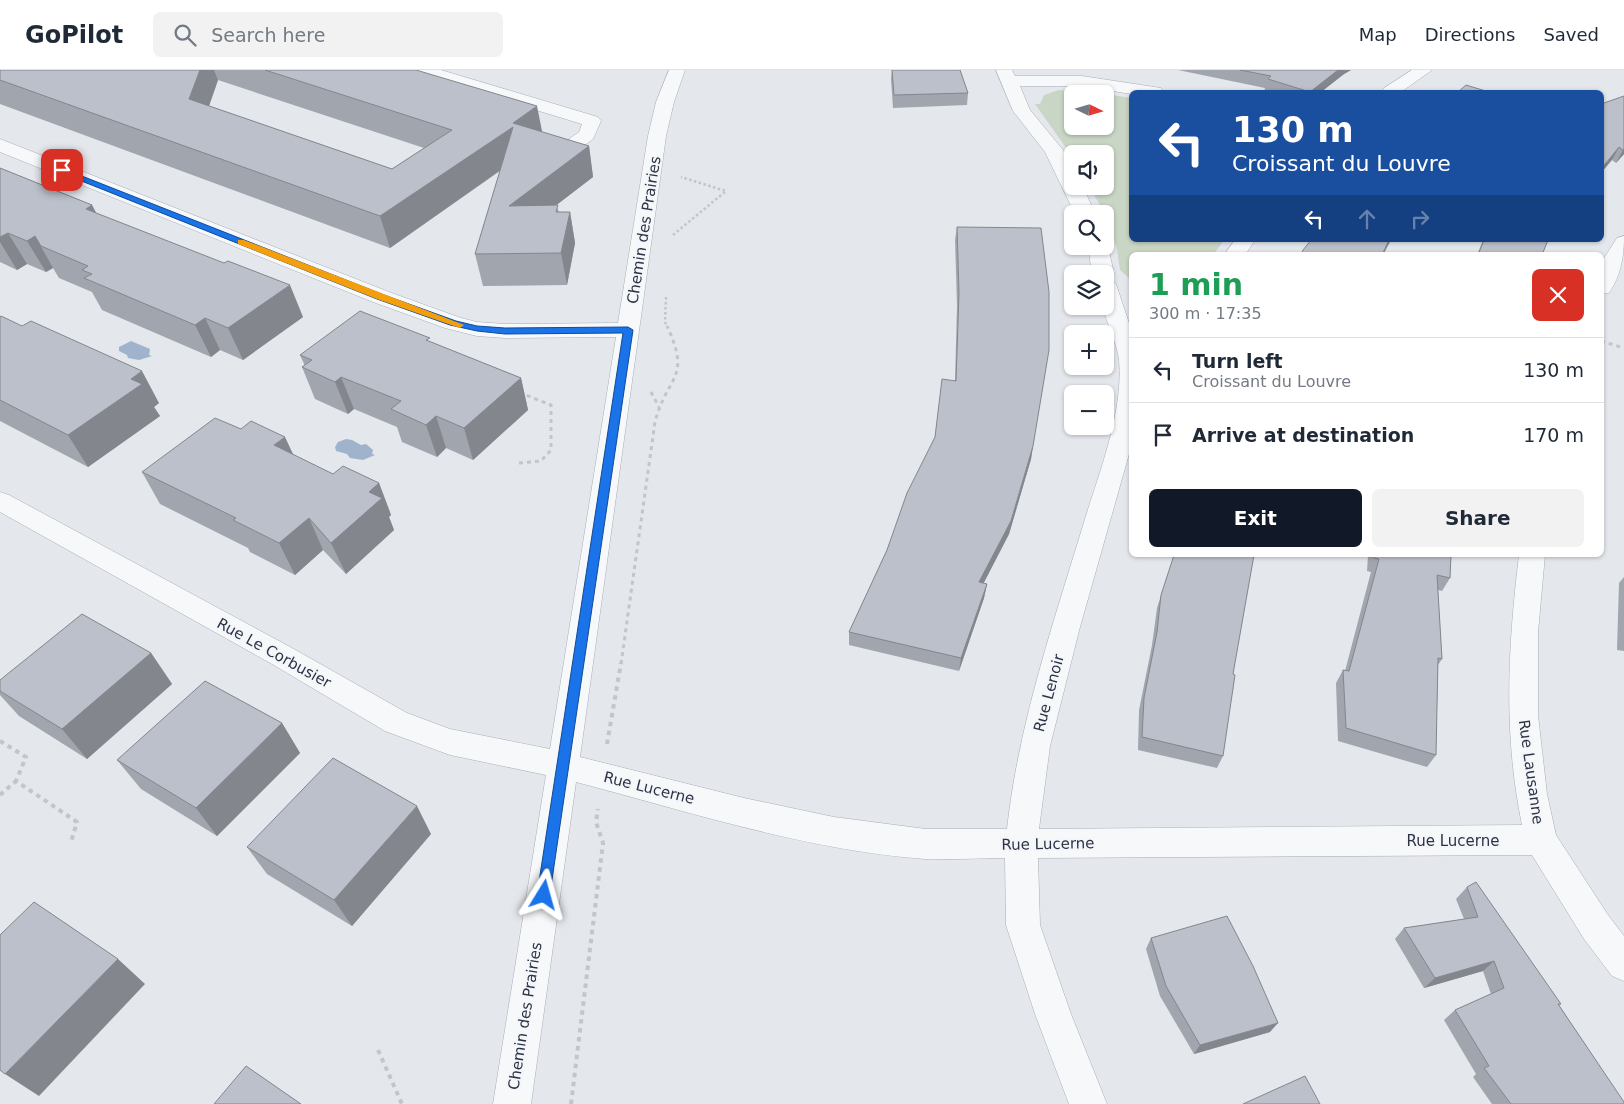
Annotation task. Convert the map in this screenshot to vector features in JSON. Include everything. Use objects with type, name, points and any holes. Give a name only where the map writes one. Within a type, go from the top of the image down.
[{"type":"street","points":[[424,70],[592,122],[587,135],[556,156]]},
{"type":"street","name":"Chemin des Prairies","points":[[512,1104],[660,127],[666,98],[677,70]]},
{"type":"street","points":[[1393,90],[1424,70]]},
{"type":"street","points":[[1064,169],[1054,150],[1022,111],[1006,75],[1082,81],[1142,90]]},
{"type":"street","points":[[0,145],[380,297],[453,323],[477,329],[505,331],[628,330]]},
{"type":"street","points":[[1604,236],[1624,242],[1614,258],[1604,281]]},
{"type":"street","name":"Rue Lenoir","points":[[1114,311],[1129,356]]},
{"type":"street","name":"Rue Lenoir","points":[[1088,1104],[1052,1014],[1023,925],[1021,845],[1026,798],[1035,746],[1066,627],[1120,443],[1129,402]]},
{"type":"street","name":"Rue Le Corbusier","points":[[0,501],[306,670],[389,719],[440,739],[564,766]]},
{"type":"street","name":"Rue Lausanne","points":[[1532,557],[1524,632],[1523,715],[1532,794],[1541,840],[1596,927],[1624,964]]},
{"type":"street","name":"Rue Lucerne","points":[[564,766],[643,787],[846,835],[926,844],[1021,845],[1541,840]]},
{"type":"path","name":"Chemin des Prairies","points":[[680,186],[682,167]]},
{"type":"path","name":"Chemin des Prairies","points":[[674,228],[673,236],[726,191],[681,177]]},
{"type":"path","points":[[608,741],[621,666],[655,422],[659,407],[676,378],[678,362],[676,346],[665,322],[667,290]]},
{"type":"path","points":[[1604,342],[1624,348]]},
{"type":"path","points":[[651,387],[651,393],[659,407]]},
{"type":"path","points":[[517,392],[551,405],[551,450],[541,460],[519,463]]},
{"type":"path","points":[[0,740],[26,757],[16,781],[0,796]]},
{"type":"path","points":[[16,781],[77,822],[71,842]]},
{"type":"path","points":[[571,1104],[604,842],[596,822]]},
{"type":"path","points":[[378,1050],[402,1104]]},
{"type":"green space","points":[[1059,90],[1064,90],[1064,135],[1114,135],[1114,95],[1129,98],[1129,242],[1223,242],[1215,252],[1129,252],[1129,278],[1120,270],[1114,240],[1114,205],[1100,205],[1094,195],[1114,195],[1114,145],[1064,145],[1035,104],[1040,104],[1044,95]]},
{"type":"water","points":[[131,341],[150,349],[149,355],[152,356],[139,360],[128,358],[127,355],[119,351],[119,347]]},
{"type":"water","points":[[346,439],[361,445],[366,444],[373,450],[372,454],[375,455],[363,460],[350,458],[347,454],[336,451],[335,447],[338,442]]},
{"type":"building","points":[[0,70],[200,70],[189,99],[392,169],[452,130],[265,70],[416,70],[537,106],[513,123],[589,146],[509,206],[558,205],[556,212],[570,212],[561,253],[475,254],[513,127],[380,216],[0,80]]},
{"type":"building","points":[[892,70],[960,70],[968,93],[894,95]]},
{"type":"building","points":[[1240,70],[1338,70],[1313,90],[1304,90],[1268,79],[1271,76]]},
{"type":"building","points":[[1466,85],[1482,90],[1460,90]]},
{"type":"building","points":[[1624,96],[1624,149],[1619,147],[1604,165],[1604,103]]},
{"type":"building","points":[[0,168],[92,205],[86,209],[224,263],[228,261],[290,285],[228,328],[205,318],[195,325],[84,278],[92,274],[82,270],[88,266],[41,246],[35,236],[27,241],[8,233],[0,237]]},
{"type":"building","points":[[957,227],[1041,228],[1049,292],[1049,350],[1033,446],[1011,521],[979,582],[987,584],[961,658],[849,632],[887,550],[907,493],[935,437],[942,379],[956,381],[959,293]]},
{"type":"building","points":[[1309,242],[1388,242],[1383,252],[1302,252]]},
{"type":"building","points":[[1483,242],[1547,242],[1543,252],[1479,252]]},
{"type":"building","points":[[360,311],[430,338],[426,340],[521,378],[464,428],[436,416],[426,425],[391,409],[401,401],[341,377],[335,382],[302,367],[312,360],[300,355]]},
{"type":"building","points":[[1,316],[22,326],[31,321],[142,371],[131,379],[142,384],[68,435],[0,400]]},
{"type":"building","points":[[215,418],[241,429],[251,421],[285,437],[274,445],[333,474],[343,466],[379,483],[369,492],[382,498],[331,543],[309,518],[279,543],[233,520],[236,518],[142,472]]},
{"type":"building","points":[[1173,557],[1254,557],[1233,674],[1235,675],[1223,756],[1142,737],[1144,698],[1157,632],[1161,595]]},
{"type":"building","points":[[1451,557],[1450,578],[1437,575],[1442,659],[1438,658],[1436,755],[1346,728],[1343,670],[1349,671],[1379,559],[1374,558]]},
{"type":"building","points":[[82,614],[151,653],[62,729],[0,691],[0,680]]},
{"type":"building","points":[[205,681],[282,723],[196,808],[117,760]]},
{"type":"building","points":[[333,758],[417,806],[334,900],[247,847]]},
{"type":"building","points":[[1476,882],[1561,1004],[1558,1004],[1624,1104],[1511,1104],[1484,1068],[1489,1066],[1455,1010],[1504,988],[1494,961],[1435,978],[1404,928],[1478,917],[1467,887]]},
{"type":"building","points":[[34,902],[118,959],[5,1074],[0,1070],[0,935]]},
{"type":"building","points":[[1227,916],[1253,966],[1278,1023],[1200,1045],[1166,986],[1151,938]]},
{"type":"building","points":[[246,1066],[301,1104],[214,1104]]},
{"type":"building","points":[[1305,1076],[1320,1104],[1243,1104]]},
{"type":"slow traffic","points":[[241,242],[380,297],[460,325]]},
{"type":"route","points":[[62,170],[380,297],[466,327],[505,331],[628,330],[544,895]]}]
